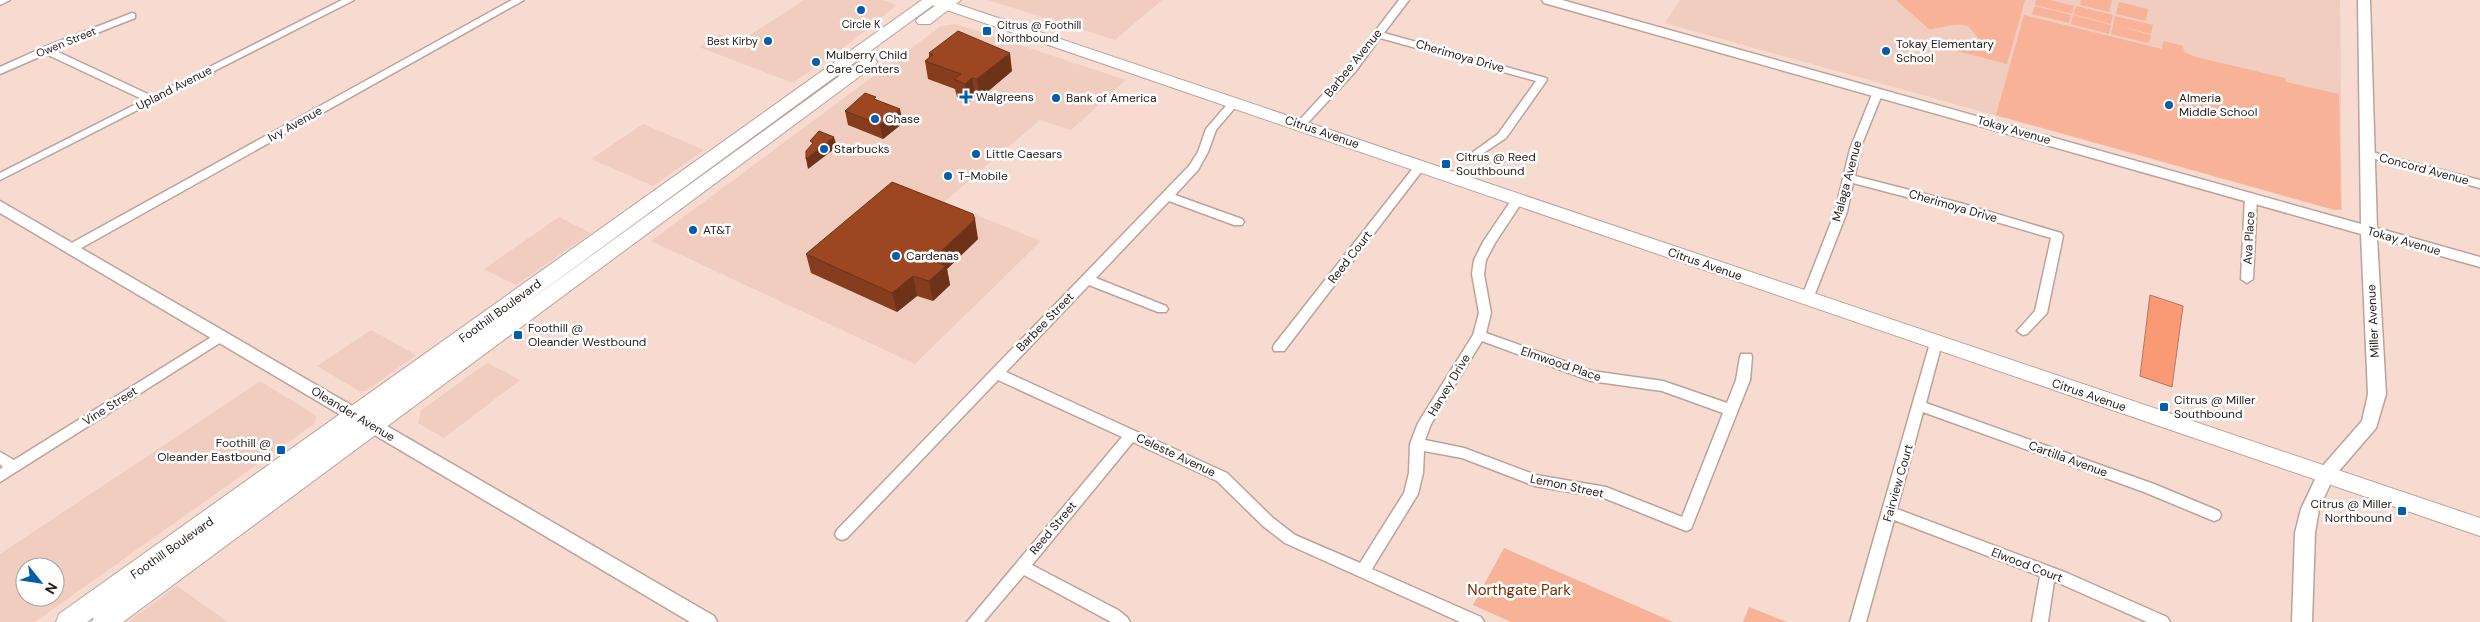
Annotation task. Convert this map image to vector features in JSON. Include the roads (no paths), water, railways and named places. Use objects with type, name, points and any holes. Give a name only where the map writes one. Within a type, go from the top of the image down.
[{"type":"main road","name":"Citrus Avenue","points":[[939,1],[1807,299],[2480,527]]},
{"type":"main road","name":"Foothill Boulevard","points":[[104,622],[365,421],[752,130],[939,1]]},
{"type":"main road","name":"Foothill Boulevard","points":[[68,622],[365,421],[684,199],[939,1]]},
{"type":"main road","points":[[684,199],[682,192],[747,143],[752,130]]},
{"type":"street","points":[[0,2],[4,0]]},
{"type":"street","name":"Upland Avenue","points":[[0,177],[349,0]]},
{"type":"street","name":"Ivy Avenue","points":[[72,248],[519,0]]},
{"type":"street","name":"Barbee Avenue","points":[[1300,125],[1351,70],[1404,0]]},
{"type":"street","name":"Tokay Avenue","points":[[1548,0],[2480,262]]},
{"type":"street","name":"Miller Avenue","points":[[2302,622],[2305,533],[2310,509],[2326,474],[2370,423],[2376,394],[2369,231],[2364,0]]},
{"type":"street","name":"Owen Street","points":[[0,71],[46,50],[132,16]]},
{"type":"street","name":"Cherimoya Drive","points":[[1377,34],[1419,44],[1542,80],[1502,136],[1478,152]]},
{"type":"street","points":[[46,50],[153,100]]},
{"type":"street","name":"Malaga Avenue","points":[[1807,299],[1841,212],[1858,141],[1878,92]]},
{"type":"street","name":"Barbee Street","points":[[842,534],[1194,168],[1203,152],[1211,129],[1234,103]]},
{"type":"street","name":"Concord Avenue","points":[[2368,154],[2480,184]]},
{"type":"street","name":"Reed Court","points":[[1279,348],[1421,165]]},
{"type":"street","name":"Cherimoya Drive","points":[[1849,178],[1956,206],[2057,236],[2041,313],[2023,331]]},
{"type":"street","points":[[1168,196],[1238,222]]},
{"type":"street","name":"Ava Place","points":[[2247,279],[2251,197]]},
{"type":"street","name":"Harvey Drive","points":[[1363,571],[1411,494],[1416,473],[1417,444],[1425,423],[1479,335],[1485,313],[1478,274],[1480,260],[1489,242],[1518,199]]},
{"type":"street","name":"Oleander Avenue","points":[[0,206],[707,622]]},
{"type":"street","points":[[1086,279],[1162,309]]},
{"type":"street","name":"Elmwood Place","points":[[1479,335],[1591,376],[1663,386],[1731,410]]},
{"type":"street","name":"Vine Street","points":[[0,476],[221,336]]},
{"type":"street","name":"Fairview Court","points":[[1858,622],[1920,406],[1936,343]]},
{"type":"street","points":[[1731,410],[1743,380],[1746,357]]},
{"type":"street","name":"Celeste Avenue","points":[[996,373],[1222,477],[1268,522],[1290,539],[1476,622]]},
{"type":"street","name":"Cartilla Avenue","points":[[1920,406],[2149,488],[2214,515]]},
{"type":"street","name":"Lemon Street","points":[[1417,444],[1464,453],[1535,480],[1606,493],[1686,525],[1731,410]]},
{"type":"street","name":"Reed Street","points":[[975,622],[1131,435]]},
{"type":"street","points":[[0,457],[14,467]]},
{"type":"street","name":"Elwood Court","points":[[1890,512],[2048,573],[2122,603],[2162,622]]},
{"type":"street","points":[[1020,566],[1113,614],[1122,622]]},
{"type":"street","points":[[2040,622],[2048,573]]},
{"type":"place","name":"Circle K","points":[[861,10]]},
{"type":"place","name":"Citrus @ Foothill Northbound","points":[[987,31]]},
{"type":"place","name":"Best Kirby","points":[[768,41]]},
{"type":"place","name":"Tokay Elementary School","points":[[1886,51]]},
{"type":"place","name":"Mulberry Child Care Centers","points":[[816,62]]},
{"type":"place","name":"Walgreens","points":[[966,97]]},
{"type":"place","name":"Bank of America","points":[[1056,98]]},
{"type":"place","name":"Almeria Middle School","points":[[2169,105]]},
{"type":"place","name":"Chase","points":[[875,119]]},
{"type":"place","name":"Starbucks","points":[[824,149]]},
{"type":"place","name":"Little Caesars","points":[[976,154]]},
{"type":"place","name":"Citrus @ Reed Southbound","points":[[1446,164]]},
{"type":"place","name":"T-Mobile","points":[[948,176]]},
{"type":"place","name":"AT&T","points":[[693,230]]},
{"type":"place","name":"Cardenas","points":[[896,256]]},
{"type":"place","name":"Foothill @ Oleander Westbound","points":[[518,335]]},
{"type":"place","name":"Citrus @ Miller Southbound","points":[[2164,407]]},
{"type":"place","name":"Foothill @ Oleander Eastbound","points":[[281,450]]},
{"type":"place","name":"Citrus @ Miller Northbound","points":[[2402,511]]},
{"type":"park label","name":"Northgate Park","points":[[1519,590]]}]
